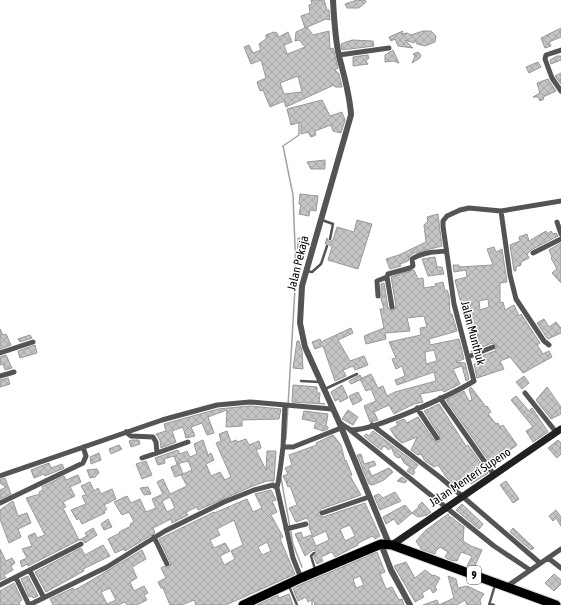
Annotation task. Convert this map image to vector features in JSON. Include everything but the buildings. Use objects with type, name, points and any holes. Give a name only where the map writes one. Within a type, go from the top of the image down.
[{"type":"highway","points":[[244,605],[316,571],[387,544]]},
{"type":"highway","name":"9","points":[[387,544],[506,586],[542,603],[556,605]]},
{"type":"main road","name":"Jalan Menteri Supeno","points":[[387,544],[445,508],[560,429]]},
{"type":"street","name":"Jalan Pekaja","points":[[334,0],[334,25],[339,55],[351,102],[351,115],[306,271],[300,298],[300,323],[305,347],[340,425],[387,544],[391,570],[410,605]]},
{"type":"street","points":[[339,55],[389,48]]},
{"type":"street","points":[[561,50],[546,55],[545,60],[552,78],[561,91]]},
{"type":"street","points":[[549,345],[544,341],[516,299],[510,274],[502,211],[561,201]]},
{"type":"street","name":"Jalan Munthuk","points":[[350,430],[372,425],[417,408],[474,381],[454,304],[443,221],[447,216],[469,208],[502,211]]},
{"type":"street","points":[[557,222],[561,234]]},
{"type":"street","points":[[533,253],[561,239]]},
{"type":"street","points":[[378,296],[377,281],[387,277],[390,273],[412,267],[412,259],[415,257],[429,253],[446,251]]},
{"type":"street","points":[[387,277],[392,307]]},
{"type":"street","points":[[0,353],[33,342]]},
{"type":"street","points":[[468,357],[493,347]]},
{"type":"street","points":[[0,376],[14,372]]},
{"type":"street","points":[[525,393],[560,429]]},
{"type":"street","points":[[440,398],[494,475]]},
{"type":"street","points":[[0,476],[196,409],[217,405],[250,402],[332,409]]},
{"type":"street","points":[[288,405],[278,473],[279,484],[277,487],[289,528],[300,578]]},
{"type":"street","points":[[417,408],[437,438]]},
{"type":"street","points":[[283,447],[290,447],[340,425],[350,430],[494,546],[530,570]]},
{"type":"street","points":[[372,425],[462,496],[540,563]]},
{"type":"street","points":[[126,432],[131,436],[153,437],[156,442],[157,453]]},
{"type":"street","points":[[142,458],[188,442]]},
{"type":"street","points":[[0,503],[83,463],[86,456],[83,447]]},
{"type":"street","points":[[16,578],[30,605],[107,567],[154,537],[248,493],[267,486],[277,487]]},
{"type":"street","points":[[322,513],[369,497]]},
{"type":"street","points":[[289,528],[306,524]]},
{"type":"street","points":[[154,537],[167,564]]},
{"type":"street","points":[[0,585],[81,544]]},
{"type":"street","points":[[506,586],[561,549]]},
{"type":"street","points":[[548,558],[561,568]]},
{"type":"street","points":[[30,571],[44,598]]},
{"type":"lane","points":[[320,219],[333,224],[330,239]]},
{"type":"lane","points":[[306,271],[312,272],[319,268],[327,246]]},
{"type":"lane","points":[[324,389],[357,374]]},
{"type":"lane","points":[[301,381],[320,382]]},
{"type":"lane","points":[[314,553],[311,556],[316,571]]},
{"type":"lane","points":[[494,605],[490,605],[496,583]]},
{"type":"lane","points":[[288,584],[296,605]]},
{"type":"waterway","points":[[286,439],[296,272],[293,195],[283,146],[299,135],[299,121]]},
{"type":"waterway","points":[[281,478],[293,544],[302,567]]},
{"type":"waterway","points":[[312,599],[312,605]]}]
